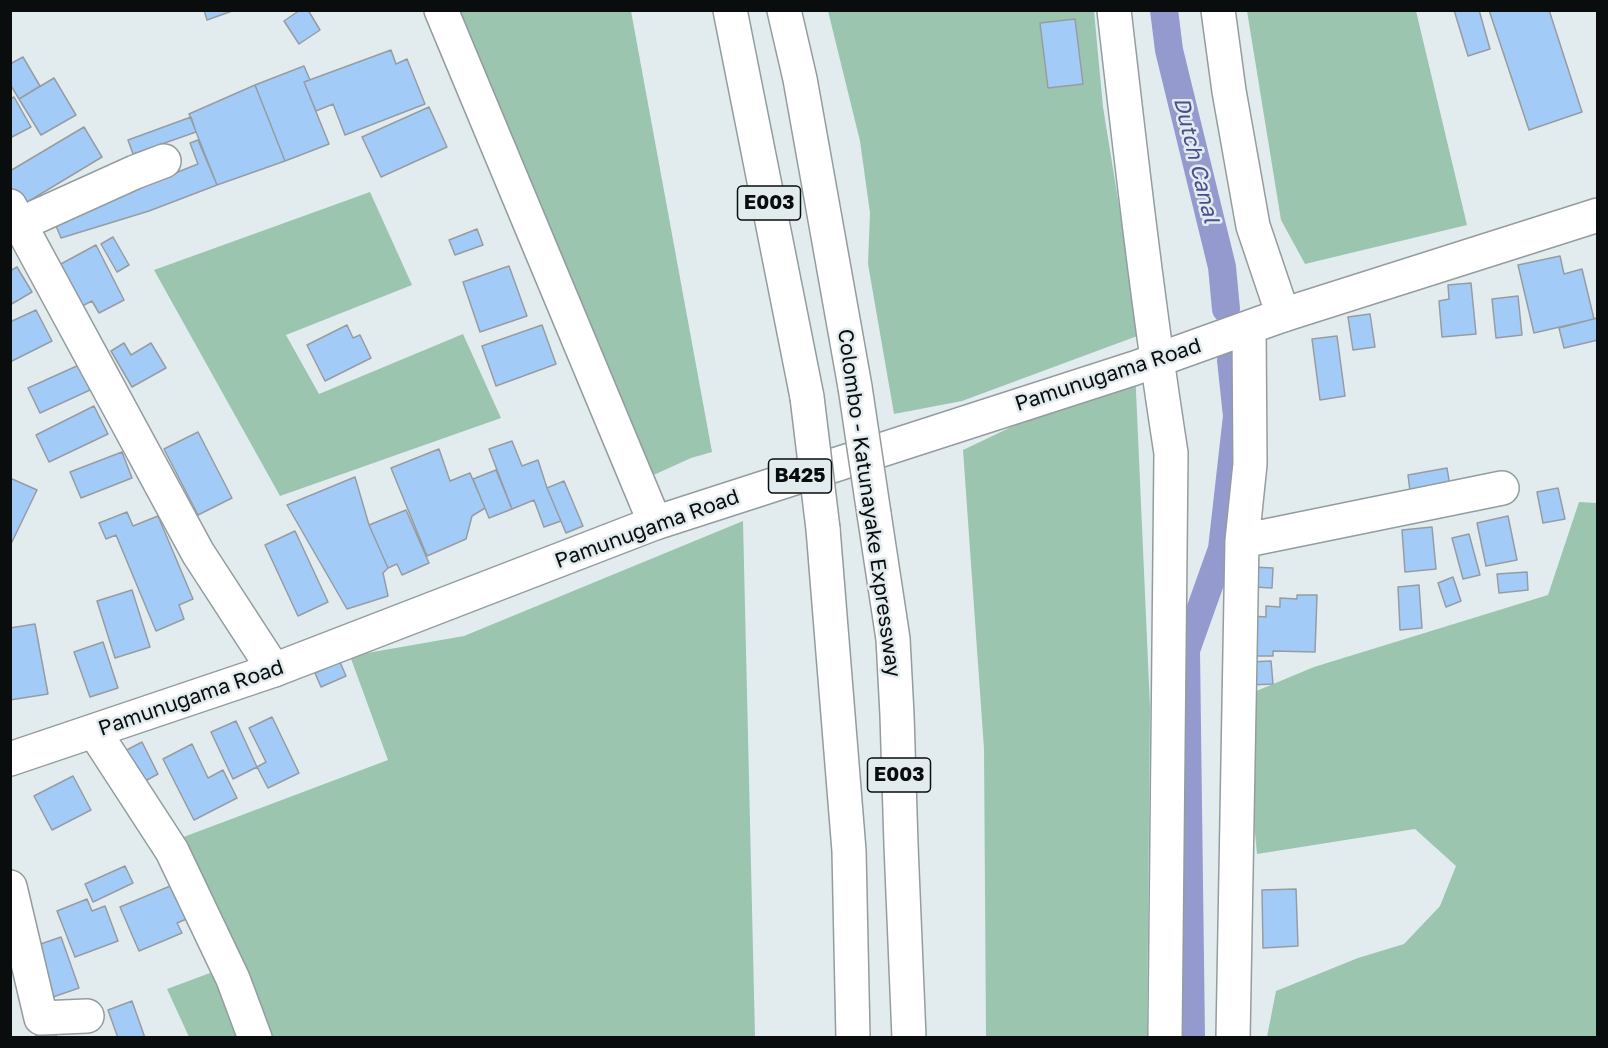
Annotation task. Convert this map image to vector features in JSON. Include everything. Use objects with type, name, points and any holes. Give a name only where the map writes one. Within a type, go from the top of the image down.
[{"type":"main road","points":[[441,10],[655,523]]},
{"type":"main road","name":"E003","points":[[730,10],[807,397],[823,529],[849,851],[853,1038]]},
{"type":"main road","name":"Colombo - Katunayake Expressway","points":[[784,10],[800,79],[855,387],[893,639],[909,1038]]},
{"type":"main road","points":[[1114,10],[1156,360],[1171,453],[1165,1038]]},
{"type":"main road","points":[[1218,10],[1229,92],[1253,226],[1283,315]]},
{"type":"main road","points":[[164,161],[15,215],[198,553],[274,670]]},
{"type":"main road","name":"Pamunugama Road","points":[[10,759],[274,670],[655,523],[1156,360],[1283,315],[1598,215]]},
{"type":"main road","points":[[1233,1038],[1242,541],[1250,464],[1249,328]]},
{"type":"main road","points":[[1242,541],[1502,488]]},
{"type":"main road","points":[[94,731],[172,851],[233,979],[255,1038]]},
{"type":"main road","points":[[10,887],[41,1018],[87,1016]]},
{"type":"green space","points":[[451,11],[631,11],[712,452],[691,458],[647,478]]},
{"type":"green space","points":[[828,11],[1094,11],[1103,107],[1140,335],[962,401],[894,414],[868,264],[870,213],[860,141]]},
{"type":"green space","points":[[1247,11],[1416,11],[1467,225],[1305,264],[1281,220]]},
{"type":"green space","points":[[370,192],[412,285],[286,335],[319,394],[463,334],[501,418],[280,496],[154,270]]},
{"type":"green space","points":[[1135,368],[1150,707],[1147,1037],[986,1037],[984,749],[963,450]]},
{"type":"green space","points":[[1579,502],[1597,503],[1597,1037],[1267,1037],[1276,991],[1358,958],[1404,944],[1440,906],[1456,866],[1415,829],[1257,854],[1242,697],[1314,667],[1548,595]]},
{"type":"green space","points":[[743,521],[755,1037],[189,1037],[167,989],[218,970],[157,847],[388,760],[350,656],[464,636]]},
{"type":"building","points":[[204,10],[235,10],[207,20]]},
{"type":"building","points":[[300,10],[308,10],[320,30],[299,44],[284,21]]},
{"type":"building","points":[[1454,10],[1479,10],[1490,49],[1468,56]]},
{"type":"building","points":[[1489,10],[1549,10],[1582,112],[1529,130]]},
{"type":"building","points":[[1075,19],[1083,84],[1048,88],[1040,23]]},
{"type":"building","points":[[391,50],[396,64],[407,59],[425,104],[345,135],[333,104],[316,111],[304,82]]},
{"type":"building","points":[[23,57],[40,86],[19,99],[10,84],[10,64]]},
{"type":"building","points":[[304,66],[310,80],[304,82],[329,144],[285,161],[255,85]]},
{"type":"building","points":[[54,78],[76,115],[41,135],[19,99]]},
{"type":"building","points":[[255,85],[285,161],[217,185],[189,114]]},
{"type":"building","points":[[14,97],[31,127],[10,138],[10,99]]},
{"type":"building","points":[[429,107],[447,147],[381,177],[362,137]]},
{"type":"building","points":[[191,117],[196,132],[133,154],[128,140]]},
{"type":"building","points":[[84,127],[102,157],[19,207],[10,193],[10,171]]},
{"type":"building","points":[[198,140],[217,185],[149,211],[61,238],[54,221],[198,164],[190,143]]},
{"type":"building","points":[[477,229],[483,245],[455,255],[449,240]]},
{"type":"building","points":[[113,237],[129,265],[117,272],[101,244]]},
{"type":"building","points":[[96,245],[124,300],[99,313],[92,301],[82,306],[59,265]]},
{"type":"building","points":[[1560,256],[1564,274],[1582,269],[1594,319],[1534,333],[1518,265]]},
{"type":"building","points":[[509,266],[527,316],[480,332],[463,282]]},
{"type":"building","points":[[17,267],[32,292],[10,305],[10,271]]},
{"type":"building","points":[[1471,283],[1476,334],[1442,337],[1439,301],[1449,299],[1448,285]]},
{"type":"building","points":[[1518,296],[1522,335],[1496,338],[1492,299]]},
{"type":"building","points":[[36,310],[52,341],[10,362],[10,322]]},
{"type":"building","points":[[1370,314],[1375,347],[1353,350],[1348,317]]},
{"type":"building","points":[[1597,318],[1598,340],[1564,348],[1559,328]]},
{"type":"building","points":[[347,325],[353,338],[360,335],[371,358],[325,381],[307,345]]},
{"type":"building","points":[[542,325],[556,364],[496,386],[482,346]]},
{"type":"building","points":[[1337,336],[1345,396],[1320,400],[1312,339]]},
{"type":"building","points":[[124,343],[131,355],[151,343],[166,368],[132,387],[111,351]]},
{"type":"building","points":[[79,365],[90,390],[40,413],[28,388]]},
{"type":"building","points":[[94,406],[108,434],[49,462],[36,435]]},
{"type":"building","points":[[198,432],[232,498],[198,515],[164,449]]},
{"type":"building","points":[[512,441],[522,466],[538,460],[561,521],[544,527],[534,500],[512,509],[489,449]]},
{"type":"building","points":[[439,449],[450,481],[470,473],[485,508],[472,516],[466,539],[427,556],[391,468]]},
{"type":"building","points":[[122,452],[132,478],[81,498],[70,472]]},
{"type":"building","points":[[1447,468],[1451,492],[1411,499],[1408,475]]},
{"type":"building","points":[[496,470],[512,509],[489,518],[473,479]]},
{"type":"building","points":[[355,477],[369,525],[388,568],[383,573],[388,596],[347,609],[287,505]]},
{"type":"building","points":[[10,478],[37,490],[10,546]]},
{"type":"building","points":[[564,481],[583,526],[566,533],[547,488]]},
{"type":"building","points":[[1558,488],[1565,519],[1543,523],[1537,492]]},
{"type":"building","points":[[406,510],[429,563],[402,575],[397,564],[388,568],[369,525]]},
{"type":"building","points":[[127,512],[133,526],[158,516],[193,599],[179,605],[184,619],[156,631],[116,535],[106,539],[99,523]]},
{"type":"building","points":[[1508,516],[1517,560],[1486,566],[1477,523]]},
{"type":"building","points":[[1432,527],[1436,569],[1405,572],[1402,530]]},
{"type":"building","points":[[295,531],[328,602],[298,616],[265,545]]},
{"type":"building","points":[[1469,534],[1480,575],[1463,579],[1452,538]]},
{"type":"building","points":[[1253,567],[1273,568],[1272,588],[1253,587]]},
{"type":"building","points":[[1527,572],[1528,590],[1499,593],[1497,574]]},
{"type":"building","points":[[1453,577],[1461,601],[1446,607],[1438,583]]},
{"type":"building","points":[[1419,585],[1422,628],[1400,630],[1398,587]]},
{"type":"building","points":[[132,590],[150,647],[115,658],[97,601]]},
{"type":"building","points":[[1297,595],[1317,595],[1315,652],[1273,651],[1273,656],[1251,656],[1252,616],[1266,617],[1266,606],[1280,607],[1280,598],[1297,599]]},
{"type":"building","points":[[35,624],[48,694],[10,700],[10,628]]},
{"type":"building","points":[[103,642],[118,688],[90,697],[74,652]]},
{"type":"building","points":[[1271,661],[1273,684],[1250,685],[1249,662]]},
{"type":"building","points":[[340,662],[346,676],[321,687],[315,673]]},
{"type":"building","points":[[272,717],[299,773],[268,788],[257,767],[266,762],[249,728]]},
{"type":"building","points":[[236,721],[257,767],[233,779],[211,732]]},
{"type":"building","points":[[142,742],[158,774],[138,785],[121,753]]},
{"type":"building","points":[[192,744],[208,778],[223,770],[237,798],[194,820],[163,759]]},
{"type":"building","points":[[73,776],[91,810],[52,830],[34,796]]},
{"type":"building","points":[[125,866],[133,883],[93,902],[85,884]]},
{"type":"building","points":[[175,884],[189,918],[177,923],[182,933],[139,951],[120,907]]},
{"type":"building","points":[[1296,889],[1298,946],[1263,948],[1262,890]]},
{"type":"building","points":[[87,899],[92,911],[105,906],[118,941],[75,957],[57,911]]},
{"type":"building","points":[[61,937],[79,988],[50,998],[32,947]]},
{"type":"building","points":[[132,1001],[145,1038],[118,1038],[108,1010]]},
{"type":"building","points":[[54,1029],[57,1038],[31,1038]]},
{"type":"waterway","name":"Dutch Canal","points":[[1164,10],[1169,50],[1222,267],[1226,309]]},
{"type":"waterway","points":[[1191,1038],[1186,650],[1222,549],[1237,416],[1231,360]]}]
